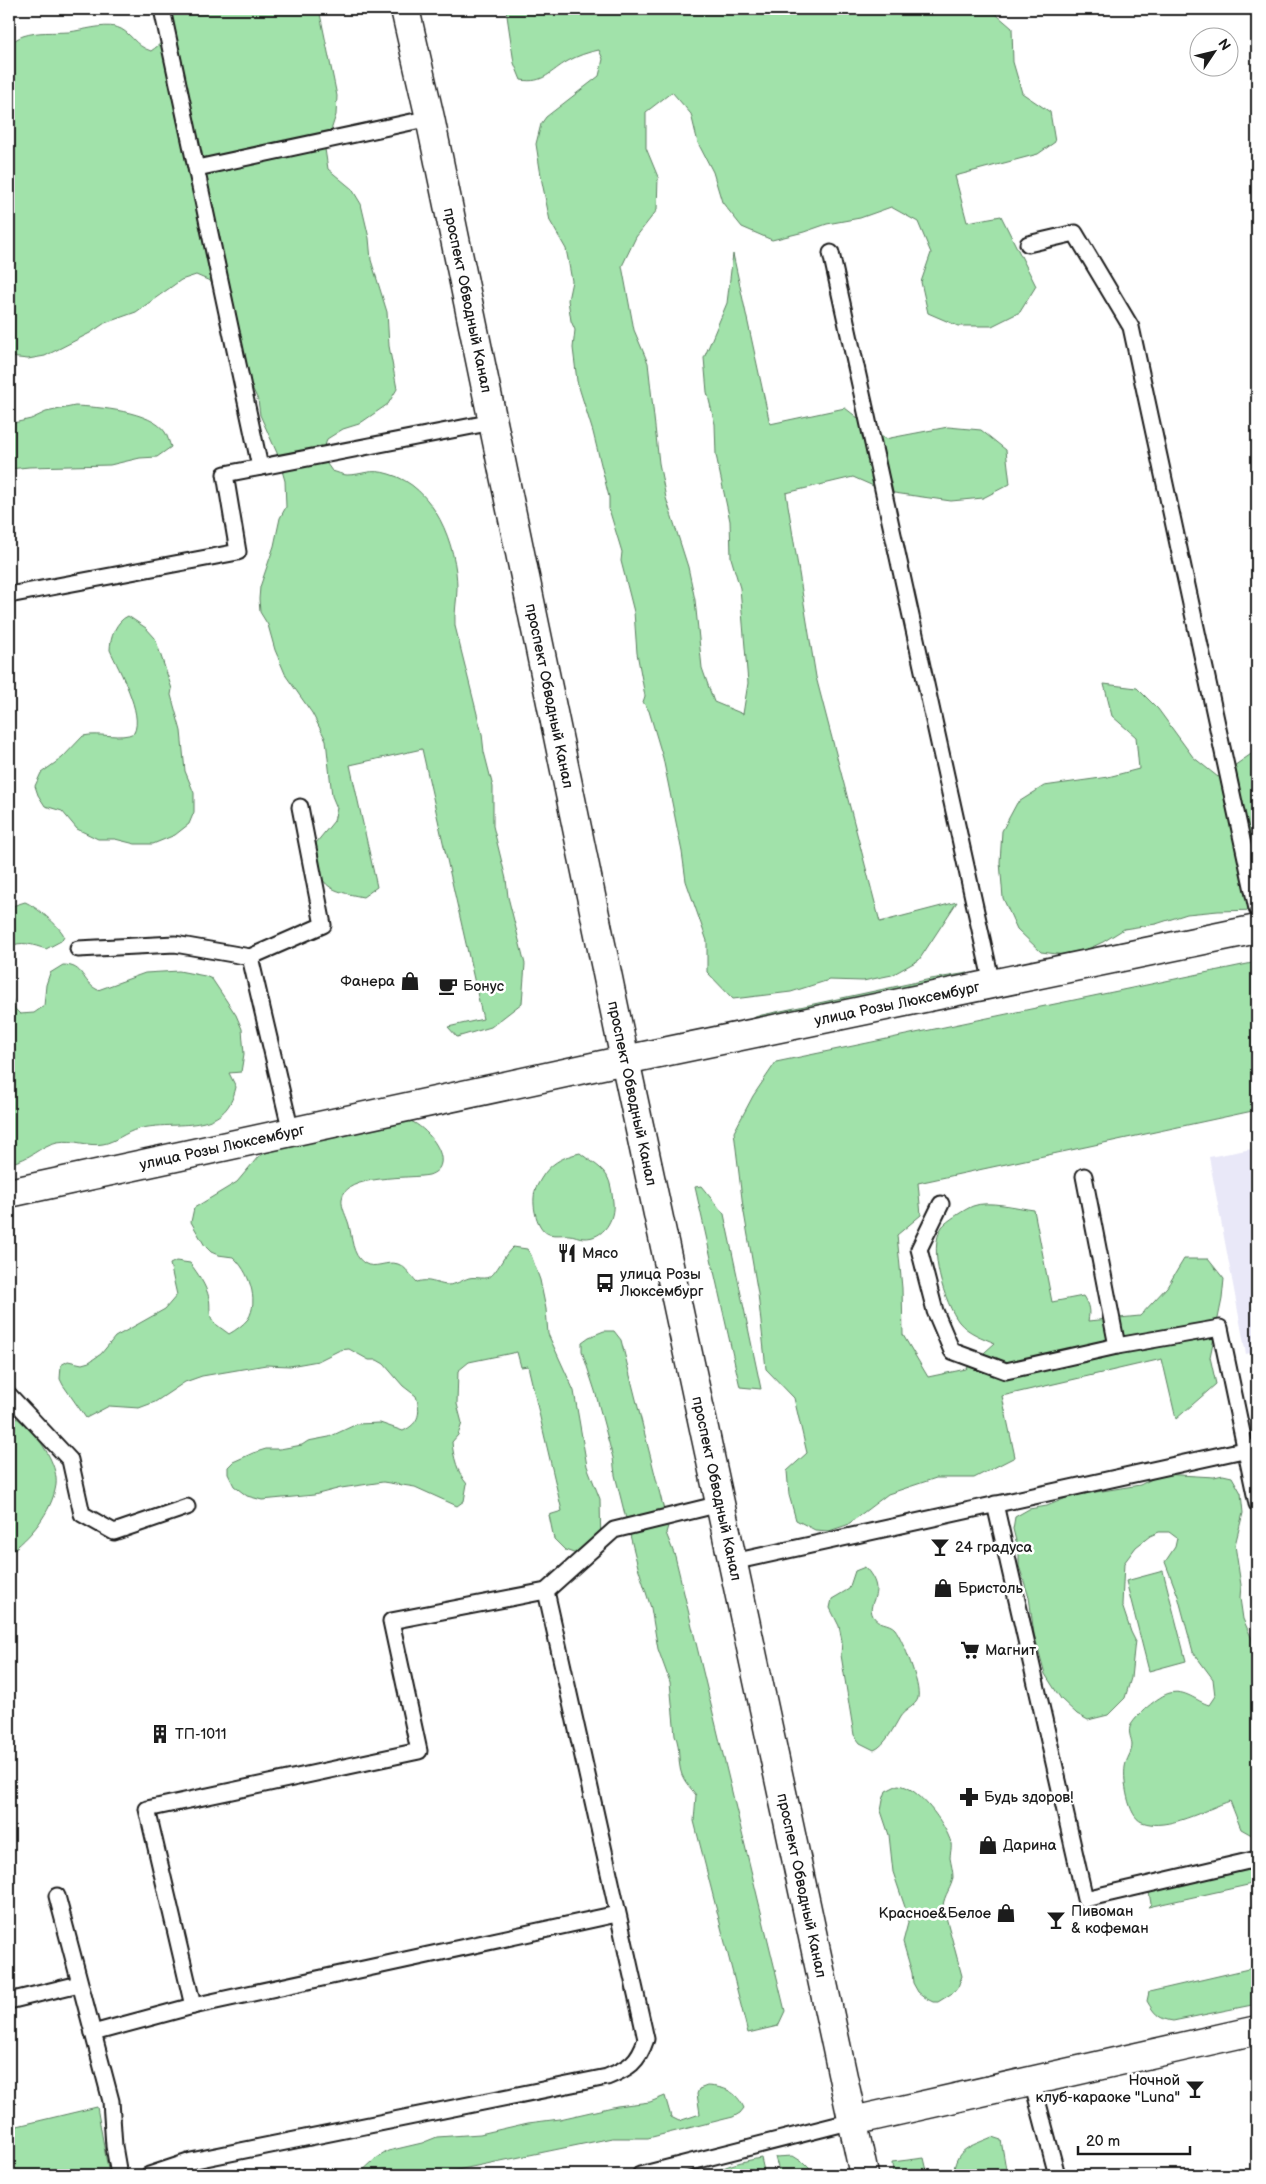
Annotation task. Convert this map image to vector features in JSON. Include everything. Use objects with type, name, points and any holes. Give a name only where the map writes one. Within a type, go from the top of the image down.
[{"type":"main road","name":"проспект Обводный Канал","points":[[405,9],[430,118],[625,1060],[864,2175]]},
{"type":"main road","name":"улица Розы Люксембург","points":[[9,1192],[625,1060],[1257,929]]},
{"type":"main road","points":[[853,2121],[1257,2030]]},
{"type":"lane","points":[[162,9],[260,467]]},
{"type":"lane","points":[[197,168],[430,118]]},
{"type":"lane","points":[[1028,244],[1075,233],[1131,327],[1257,910]]},
{"type":"lane","points":[[831,253],[992,984]]},
{"type":"lane","points":[[9,595],[238,552],[225,474],[493,422]]},
{"type":"lane","points":[[78,949],[175,944],[250,957],[323,925],[300,807]]},
{"type":"lane","points":[[250,957],[290,1132]]},
{"type":"lane","points":[[1084,1176],[1117,1346]]},
{"type":"lane","points":[[941,1204],[919,1249],[935,1311],[952,1351],[1006,1371],[1117,1346],[1220,1328],[1252,1448],[1257,1504]]},
{"type":"lane","points":[[9,1395],[70,1460],[82,1514],[114,1532],[187,1507]]},
{"type":"lane","points":[[732,1562],[1252,1448]]},
{"type":"lane","points":[[193,2006],[147,1809],[419,1751],[391,1621],[546,1592],[614,1530],[720,1504]]},
{"type":"lane","points":[[995,1504],[1085,1899],[1257,1859]]},
{"type":"lane","points":[[150,2175],[191,2161],[607,2077],[628,2068],[641,2054],[646,2039],[546,1592]]},
{"type":"lane","points":[[57,1896],[111,2102],[114,2146],[119,2175]]},
{"type":"lane","points":[[93,2033],[193,2006],[617,1914]]},
{"type":"lane","points":[[9,2001],[79,1984]]},
{"type":"lane","points":[[1032,2081],[1057,2175]]},
{"type":"lane","points":[[640,2175],[660,2173],[853,2121]]},
{"type":"shaded area","points":[[1257,1148],[1257,1351],[1246,1354],[1209,1157]]},
{"type":"green space","points":[[166,9],[319,9],[337,96],[336,115],[325,149],[328,169],[352,189],[361,204],[369,238],[371,260],[387,312],[389,346],[397,389],[388,404],[359,424],[343,429],[327,439],[322,457],[332,471],[347,475],[382,472],[405,481],[419,491],[440,519],[453,554],[457,588],[455,626],[493,787],[493,826],[525,964],[522,1003],[491,1027],[457,1037],[448,1027],[483,1019],[422,749],[350,765],[377,887],[363,897],[335,890],[324,882],[310,856],[316,843],[334,821],[337,808],[332,796],[326,740],[312,713],[286,676],[275,650],[268,625],[260,612],[259,599],[260,587],[274,546],[280,518],[286,507],[285,481],[277,453],[260,415],[258,400],[246,375],[228,307],[210,281],[196,275],[181,280],[136,312],[105,323],[90,333],[45,356],[28,359],[9,357],[9,44],[23,36],[34,33],[69,32],[111,26],[121,29],[140,46],[151,51],[162,42],[167,33]]},
{"type":"green space","points":[[506,9],[990,9],[1012,28],[1013,62],[1022,93],[1050,112],[1055,142],[1038,154],[955,176],[967,222],[1001,216],[1036,286],[1020,312],[992,326],[958,326],[928,313],[921,282],[931,253],[918,222],[891,207],[860,218],[827,224],[772,240],[742,227],[722,202],[713,172],[698,143],[691,114],[672,92],[646,112],[646,148],[658,177],[657,210],[636,237],[622,266],[634,330],[648,363],[659,463],[666,498],[688,567],[695,600],[702,668],[714,702],[743,714],[748,683],[740,588],[731,558],[730,521],[716,455],[715,424],[707,392],[704,358],[727,303],[733,254],[770,424],[845,408],[885,439],[948,427],[981,430],[1006,450],[1010,484],[983,498],[951,501],[887,492],[853,477],[786,493],[816,677],[880,922],[957,902],[919,960],[892,975],[863,981],[829,980],[791,992],[733,999],[707,972],[707,941],[686,881],[663,758],[649,711],[643,702],[645,696],[637,653],[634,612],[621,561],[622,552],[609,509],[609,497],[593,432],[577,381],[573,348],[575,330],[571,321],[568,300],[572,281],[566,249],[550,221],[536,144],[541,124],[546,117],[599,76],[603,59],[599,50],[591,52],[568,61],[546,76],[536,80],[521,80],[514,63]]},
{"type":"green space","points":[[75,406],[123,412],[148,419],[165,432],[171,447],[157,457],[140,458],[110,465],[9,469],[9,424],[31,419],[46,412]]},
{"type":"green space","points":[[128,616],[146,628],[155,638],[172,689],[171,695],[181,731],[185,771],[194,793],[194,812],[189,824],[175,835],[153,844],[135,844],[115,839],[98,839],[77,829],[62,811],[45,806],[35,786],[41,773],[62,758],[83,736],[123,736],[134,733],[136,715],[133,704],[110,650],[114,630]]},
{"type":"green space","points":[[1104,684],[1137,688],[1158,709],[1193,757],[1218,777],[1257,750],[1257,910],[1187,914],[1156,924],[1124,929],[1103,942],[1073,956],[1041,952],[1017,929],[1003,898],[1000,862],[1002,831],[1017,803],[1044,786],[1108,777],[1139,769],[1136,737],[1112,716]]},
{"type":"green space","points":[[25,902],[41,912],[58,927],[64,936],[61,941],[46,949],[23,944],[9,947],[9,907]]},
{"type":"green space","points":[[1257,962],[1257,1110],[918,1183],[921,1215],[897,1235],[902,1288],[903,1335],[928,1377],[966,1369],[995,1343],[971,1332],[959,1322],[954,1314],[948,1303],[940,1276],[936,1248],[938,1236],[944,1225],[970,1207],[987,1204],[1034,1210],[1052,1302],[1083,1296],[1087,1302],[1088,1321],[1140,1316],[1167,1287],[1184,1259],[1208,1259],[1224,1279],[1222,1299],[1210,1357],[1216,1384],[1176,1419],[1162,1359],[1002,1396],[1015,1457],[974,1478],[936,1478],[888,1494],[847,1525],[829,1531],[815,1530],[796,1520],[789,1495],[787,1471],[807,1453],[794,1398],[766,1369],[758,1294],[743,1207],[734,1132],[753,1096],[776,1062]]},
{"type":"green space","points":[[63,965],[75,968],[88,983],[98,990],[145,973],[179,971],[212,979],[236,1015],[242,1029],[244,1054],[241,1072],[229,1073],[236,1087],[230,1103],[222,1114],[198,1123],[138,1129],[103,1144],[92,1145],[70,1141],[57,1142],[23,1159],[9,1163],[9,988],[14,1008],[20,1014],[34,1013],[44,1006],[46,985],[50,973]]},
{"type":"green space","points":[[968,973],[973,981],[752,1023],[755,1017],[762,1015],[931,979]]},
{"type":"green space","points":[[404,1119],[412,1122],[429,1135],[436,1144],[441,1162],[438,1170],[429,1175],[365,1181],[354,1185],[346,1191],[342,1199],[342,1206],[355,1251],[360,1260],[368,1265],[394,1263],[406,1269],[417,1282],[429,1281],[450,1285],[469,1278],[489,1277],[495,1272],[513,1247],[527,1249],[540,1280],[546,1309],[548,1334],[574,1391],[587,1466],[600,1499],[601,1548],[582,1556],[565,1550],[554,1539],[549,1515],[562,1511],[528,1366],[521,1367],[517,1352],[469,1362],[458,1371],[457,1404],[462,1423],[458,1435],[452,1442],[456,1465],[467,1484],[464,1501],[457,1506],[415,1487],[383,1482],[341,1488],[314,1495],[262,1500],[247,1496],[234,1486],[228,1474],[228,1467],[233,1462],[253,1453],[266,1449],[280,1449],[302,1445],[308,1441],[329,1437],[357,1424],[380,1423],[403,1431],[416,1421],[419,1412],[416,1396],[403,1386],[384,1364],[377,1360],[369,1360],[349,1349],[340,1350],[318,1361],[290,1366],[266,1365],[202,1376],[185,1382],[155,1402],[139,1408],[109,1406],[86,1418],[60,1379],[61,1365],[68,1361],[82,1364],[89,1362],[101,1354],[115,1337],[165,1309],[177,1295],[170,1264],[176,1261],[190,1263],[199,1275],[208,1293],[211,1318],[215,1323],[229,1334],[239,1327],[248,1319],[253,1303],[248,1277],[233,1257],[218,1255],[211,1252],[205,1246],[191,1222],[194,1208],[237,1182],[258,1157],[272,1149],[307,1143]]},
{"type":"green space","points":[[580,1153],[601,1169],[608,1179],[613,1202],[610,1221],[602,1232],[591,1237],[582,1238],[571,1235],[549,1234],[544,1231],[537,1220],[534,1205],[535,1191],[549,1168],[565,1157]]},
{"type":"green space","points":[[701,1186],[724,1214],[761,1389],[740,1387],[695,1187]]},
{"type":"green space","points":[[604,1331],[614,1331],[621,1340],[668,1526],[666,1533],[675,1556],[785,2011],[778,2026],[748,2033],[694,1821],[696,1795],[682,1775],[675,1735],[670,1682],[658,1649],[651,1608],[638,1567],[615,1475],[613,1458],[582,1351],[582,1342]]},
{"type":"green space","points":[[9,1414],[25,1425],[42,1444],[53,1464],[56,1485],[50,1505],[39,1524],[25,1540],[9,1553]]},
{"type":"green space","points":[[1162,1474],[1214,1477],[1223,1475],[1232,1477],[1241,1493],[1243,1513],[1235,1545],[1241,1585],[1240,1598],[1243,1619],[1257,1650],[1257,1838],[1241,1829],[1230,1801],[1175,1822],[1163,1824],[1142,1822],[1137,1819],[1130,1806],[1125,1780],[1125,1767],[1132,1748],[1129,1732],[1132,1723],[1154,1702],[1170,1693],[1186,1694],[1209,1705],[1215,1696],[1213,1679],[1193,1652],[1178,1596],[1165,1562],[1175,1547],[1177,1538],[1169,1532],[1159,1532],[1150,1536],[1136,1547],[1124,1563],[1122,1605],[1135,1640],[1131,1678],[1125,1698],[1108,1715],[1088,1720],[1077,1714],[1061,1699],[1045,1674],[1034,1634],[1029,1597],[1019,1566],[1019,1553],[1013,1529],[1015,1517],[1029,1509],[1047,1506],[1071,1496],[1140,1485]]},
{"type":"green space","points":[[865,1567],[872,1576],[876,1590],[871,1611],[873,1616],[878,1621],[895,1629],[907,1652],[918,1692],[917,1701],[902,1715],[885,1740],[874,1750],[860,1743],[854,1735],[841,1655],[842,1641],[839,1626],[830,1608],[832,1599],[849,1589],[855,1571]]},
{"type":"green space","points":[[1163,1571],[1186,1661],[1149,1671],[1126,1581]]},
{"type":"green space","points":[[898,1785],[914,1792],[930,1807],[943,1826],[951,1843],[950,1858],[953,1877],[943,1906],[962,1976],[954,1992],[938,2002],[927,1999],[918,1992],[913,1983],[903,1942],[908,1923],[907,1913],[893,1872],[889,1835],[881,1811],[886,1791]]},
{"type":"green space","points":[[1257,1863],[1257,1883],[1148,1907],[1151,1904],[1149,1892],[1151,1888]]},
{"type":"green space","points":[[1257,1967],[1257,2004],[1173,2021],[1157,2015],[1147,2001],[1149,1992]]},
{"type":"green space","points":[[707,2086],[719,2087],[729,2091],[734,2094],[744,2108],[733,2117],[648,2138],[612,2138],[433,2175],[358,2175],[374,2160],[388,2151],[422,2143],[437,2137],[480,2134],[617,2106],[650,2102],[665,2096],[671,2117],[679,2121],[700,2114],[697,2094],[699,2089]]},
{"type":"green space","points":[[97,2107],[109,2175],[9,2175],[9,2128]]},
{"type":"green space","points":[[992,2137],[1001,2140],[1007,2175],[953,2175],[957,2159],[965,2150]]},
{"type":"green space","points":[[793,2156],[804,2163],[816,2175],[780,2175],[775,2157]]},
{"type":"green space","points":[[761,2158],[765,2175],[710,2175],[728,2166]]},
{"type":"green space","points":[[924,2158],[928,2175],[893,2175],[892,2162]]},
{"type":"place","name":"Фанера","points":[[410,981]]},
{"type":"place","name":"Бонус","points":[[448,986]]},
{"type":"place","name":"Мясо","points":[[567,1253]]},
{"type":"place","name":"улица Розы Люксембург","points":[[605,1283]]},
{"type":"place","name":"24 градуса","points":[[940,1547]]},
{"type":"place","name":"Бристоль","points":[[943,1588]]},
{"type":"place","name":"Магнит","points":[[970,1650]]},
{"type":"place","name":"ТП-1011","points":[[160,1734]]},
{"type":"place","name":"Будь здоров!","points":[[969,1797]]},
{"type":"place","name":"Дарина","points":[[988,1845]]},
{"type":"place","name":"Красное&Белое","points":[[1006,1913]]},
{"type":"place","name":"Пивоман & кофеман","points":[[1056,1920]]},
{"type":"place","name":"Ночной клуб-караоке \"Luna\"","points":[[1195,2089]]}]
